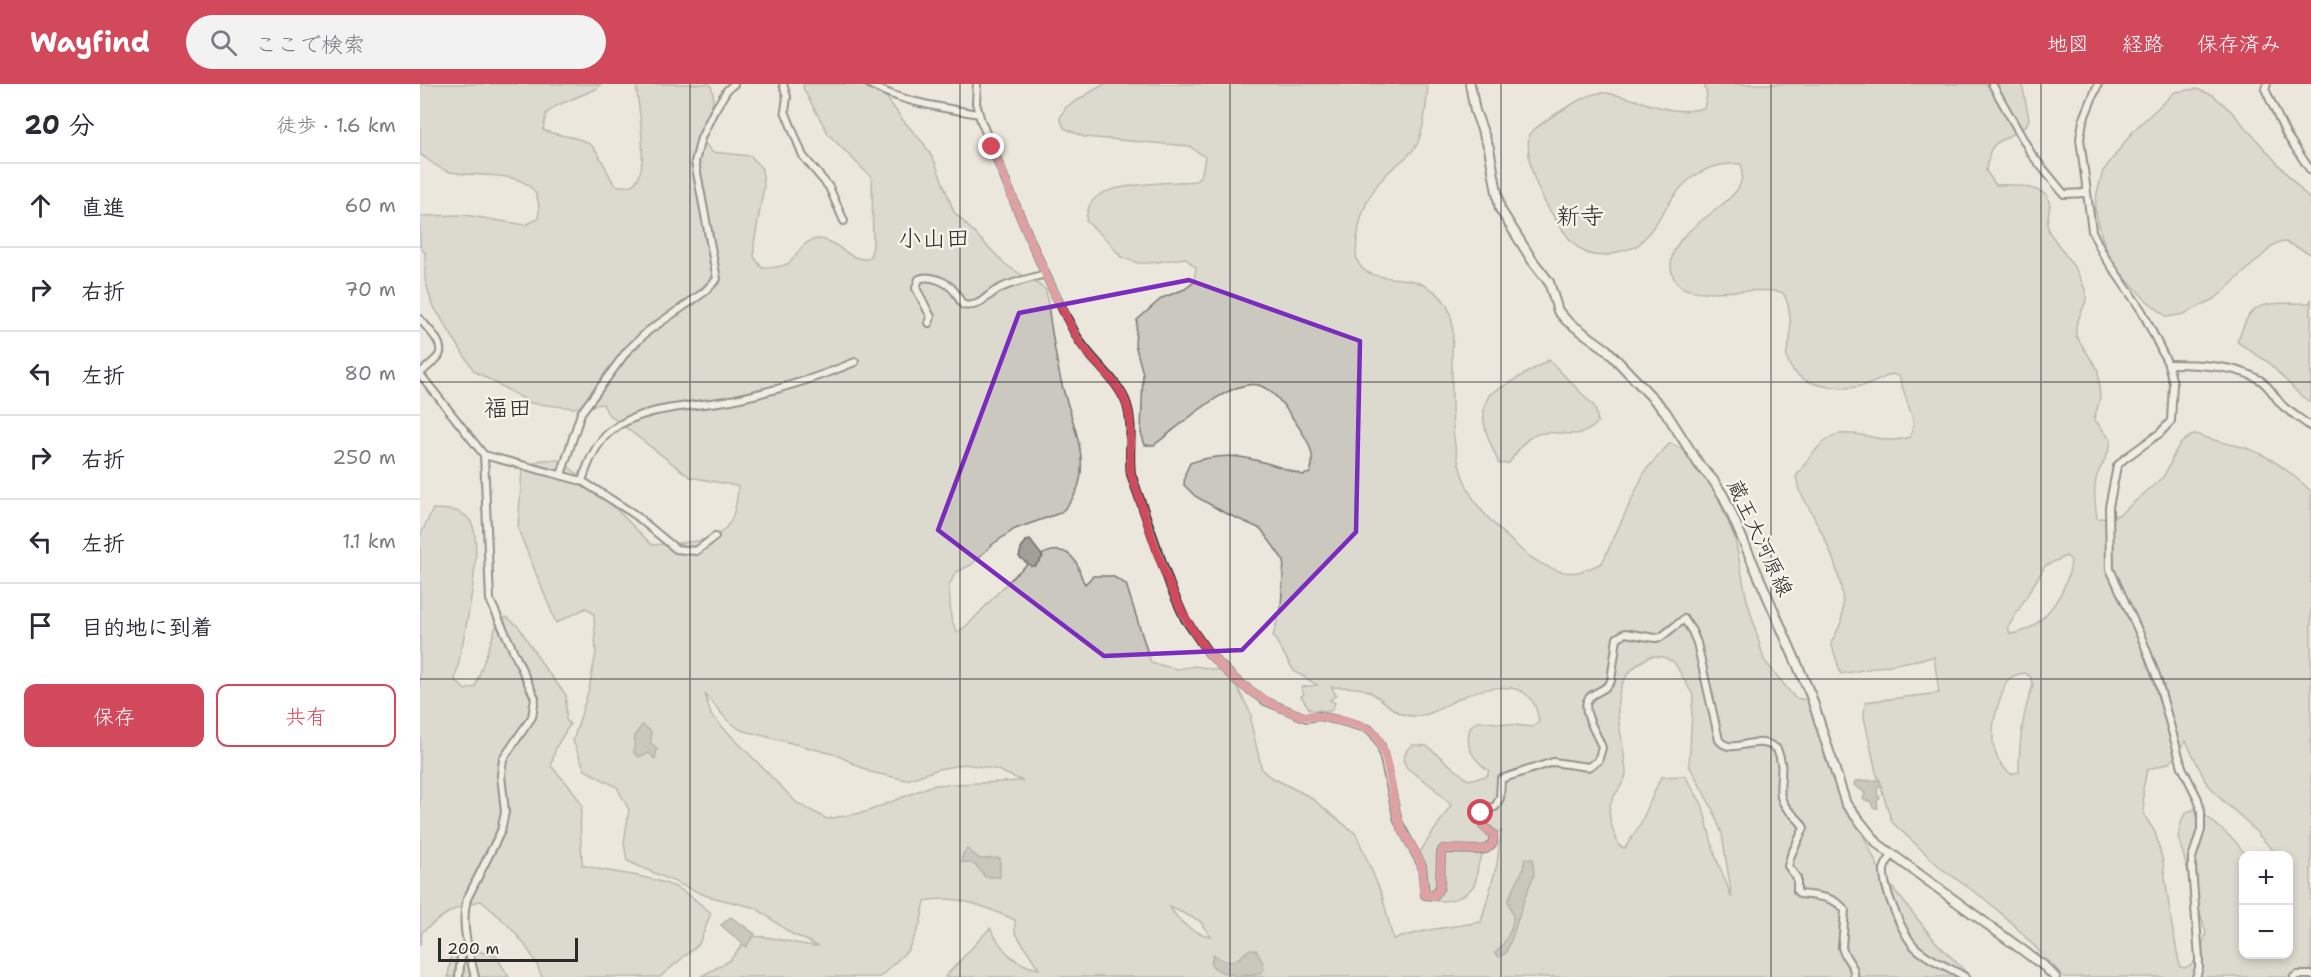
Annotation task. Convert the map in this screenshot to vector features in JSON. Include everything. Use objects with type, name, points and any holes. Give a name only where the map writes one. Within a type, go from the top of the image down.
[{"type":"main road","name":"蔵王大河原線","points":[[1470,84],[1474,111],[1489,148],[1500,209],[1532,260],[1549,282],[1561,316],[1606,348],[1665,411],[1700,466],[1724,497],[1811,696],[1846,804],[1870,837],[2044,966],[2055,977]]},
{"type":"street","points":[[561,475],[581,413],[627,351],[648,330],[703,293],[717,279],[695,162],[701,138],[713,113],[727,90],[734,84]]},
{"type":"street","points":[[783,84],[787,97],[785,111],[803,156],[830,187],[844,221]]},
{"type":"street","points":[[869,84],[918,103],[978,114]]},
{"type":"street","points":[[977,84],[978,114],[1045,274],[1077,338],[1126,403],[1130,426],[1131,474],[1171,588],[1185,619],[1209,654],[1237,681],[1264,701],[1306,718],[1319,716],[1337,720],[1369,729],[1374,734],[1382,746],[1398,821],[1422,866],[1425,895],[1434,896],[1440,887],[1443,849],[1480,850],[1493,843],[1493,834],[1483,826],[1481,813],[1485,808],[1496,807],[1499,803],[1501,779],[1553,762],[1588,767],[1598,761],[1602,748],[1589,718],[1587,703],[1589,698],[1608,686],[1611,681],[1617,638],[1620,634],[1655,638],[1684,620],[1697,643],[1719,740],[1731,747],[1757,741],[1766,742],[1777,749],[1783,767],[1781,797],[1786,808],[1802,823],[1804,828],[1788,866],[1797,878],[1797,891],[1800,894],[1830,899],[1838,902],[1845,909],[1842,947],[1843,953],[1853,967],[1854,977]]},
{"type":"street","points":[[1992,84],[2032,154],[2064,194],[2086,193]]},
{"type":"street","points":[[2097,84],[2080,131],[2080,147],[2092,231],[2096,242],[2142,311],[2168,364],[2173,383],[2171,421],[2160,433],[2117,466],[2109,507],[2110,569],[2134,617],[2153,667],[2182,767],[2195,790],[2201,812],[2201,830],[2192,858],[2199,958],[2196,977]]},
{"type":"street","points":[[2267,84],[2265,89],[2277,117],[2311,171]]},
{"type":"street","points":[[928,322],[931,317],[916,288],[919,279],[924,277],[944,283],[956,292],[963,305],[970,306],[981,304],[997,290],[1045,274]]},
{"type":"street","points":[[420,319],[441,348],[440,355],[420,374],[484,455],[489,600],[532,690],[534,709],[528,724],[503,759],[501,775],[505,821],[466,899],[464,914],[475,977]]},
{"type":"street","points":[[582,481],[598,447],[613,429],[622,423],[653,412],[731,400],[777,389],[803,382],[855,362]]},
{"type":"street","points":[[2168,364],[2192,364],[2253,376],[2274,392],[2283,406],[2311,427]]},
{"type":"street","points":[[484,455],[582,481],[634,514],[676,549],[696,550],[715,537]]},
{"type":"street","points":[[1893,854],[1884,866],[1886,888],[1905,932],[1914,946],[1923,954],[1965,977]]},
{"type":"street","points":[[459,977],[461,956],[469,950]]},
{"type":"street","points":[[2294,977],[2311,975]]},
{"type":"highlighted area","points":[[1189,280],[1360,341],[1356,532],[1242,650],[1104,656],[938,530],[1019,313]]},
{"type":"shaded area","points":[[420,84],[601,84],[596,89],[556,106],[546,114],[543,130],[588,143],[599,155],[615,185],[628,186],[633,184],[638,177],[641,167],[642,137],[636,84],[710,84],[713,97],[703,129],[704,142],[712,152],[751,156],[762,169],[764,186],[754,244],[754,257],[762,268],[787,264],[805,244],[818,239],[832,243],[856,258],[870,258],[873,246],[872,178],[829,135],[804,90],[803,84],[877,84],[902,119],[924,144],[935,162],[954,212],[1004,263],[1046,290],[1059,370],[1080,450],[1079,483],[1073,499],[1060,513],[1015,529],[993,544],[971,565],[955,573],[949,586],[951,618],[957,632],[968,624],[1031,561],[1048,552],[1063,551],[1076,562],[1085,584],[1093,576],[1112,576],[1126,584],[1151,663],[1177,669],[1195,666],[1222,671],[1235,683],[1251,714],[1251,724],[1262,770],[1310,797],[1356,834],[1382,895],[1393,939],[1429,930],[1481,922],[1497,864],[1501,831],[1484,851],[1475,883],[1470,890],[1455,899],[1432,900],[1425,890],[1416,858],[1451,805],[1433,787],[1407,768],[1403,760],[1407,750],[1413,745],[1427,746],[1468,780],[1487,776],[1489,771],[1474,757],[1469,746],[1471,726],[1479,721],[1532,727],[1539,722],[1536,708],[1528,696],[1519,690],[1499,688],[1466,695],[1427,714],[1408,716],[1395,711],[1364,689],[1331,687],[1336,695],[1330,700],[1335,703],[1331,711],[1310,710],[1301,696],[1304,694],[1301,687],[1317,685],[1294,671],[1273,636],[1281,607],[1284,561],[1261,529],[1195,496],[1184,485],[1185,474],[1190,463],[1220,457],[1247,458],[1303,475],[1310,473],[1312,453],[1307,441],[1276,397],[1261,386],[1249,385],[1235,388],[1220,396],[1190,416],[1154,445],[1145,445],[1141,433],[1143,374],[1135,344],[1137,320],[1162,298],[1185,289],[1194,282],[1196,268],[1185,258],[1138,263],[1121,257],[1108,241],[1086,221],[1088,210],[1095,198],[1117,188],[1196,181],[1202,173],[1205,157],[1189,146],[1084,137],[1064,128],[1060,118],[1066,107],[1104,84],[1428,84],[1424,121],[1418,142],[1411,153],[1384,177],[1370,195],[1359,227],[1356,252],[1358,262],[1369,273],[1422,284],[1438,294],[1448,307],[1452,326],[1453,430],[1460,468],[1476,503],[1501,531],[1537,561],[1553,569],[1569,573],[1587,570],[1602,563],[1645,471],[1670,443],[1697,457],[1711,480],[1735,539],[1746,596],[1764,660],[1795,698],[1814,701],[1848,802],[1881,873],[1935,941],[1971,977],[945,977],[990,928],[1009,955],[1022,964],[1039,969],[1015,932],[1015,920],[971,903],[937,899],[925,901],[920,925],[908,950],[880,977],[700,977],[729,961],[749,937],[767,937],[819,946],[792,934],[756,908],[707,896],[627,861],[624,843],[629,810],[617,787],[585,770],[573,741],[589,689],[596,653],[594,614],[586,608],[556,623],[518,529],[522,469],[541,460],[559,460],[590,483],[652,545],[701,540],[723,531],[731,521],[736,506],[738,486],[690,477],[608,414],[603,404],[573,408],[531,403],[474,371],[432,304],[425,279],[425,253],[420,246],[420,216],[465,215],[525,225],[538,219],[538,201],[532,189],[522,181],[508,177],[447,171],[420,154]],"holes":[[[1651,656],[1663,657],[1674,662],[1693,695],[1689,765],[1713,810],[1722,834],[1732,898],[1715,855],[1702,804],[1685,776],[1661,777],[1640,825],[1625,848],[1619,846],[1609,811],[1611,802],[1624,781],[1626,773],[1619,723],[1619,693],[1624,679],[1635,667]],[[705,694],[727,720],[741,730],[837,755],[870,772],[907,780],[939,769],[965,764],[995,769],[1023,781],[933,785],[866,812],[827,819],[797,803],[711,715]],[[1170,907],[1200,921],[1210,936],[1187,926]]]},
{"type":"shaded area","points":[[1704,84],[2022,84],[2029,119],[2026,126],[1995,144],[1990,151],[1986,171],[1996,185],[2022,186],[2047,195],[2050,205],[2047,224],[2049,232],[2077,271],[2086,292],[2086,301],[2076,325],[2076,336],[2098,370],[2100,399],[2094,419],[2111,440],[2108,453],[2095,482],[2097,518],[2120,514],[2163,477],[2178,447],[2196,434],[2253,450],[2271,459],[2311,491],[2311,977],[2064,977],[2013,924],[1986,900],[1942,869],[1892,822],[1876,772],[1864,717],[1865,702],[1939,693],[1934,657],[1841,674],[1831,643],[1841,622],[1843,606],[1837,571],[1831,553],[1799,490],[1796,477],[1814,451],[1833,436],[1851,434],[1891,440],[1910,437],[1914,423],[1899,376],[1892,374],[1870,384],[1841,388],[1807,381],[1791,368],[1787,358],[1790,340],[1789,308],[1782,292],[1762,290],[1698,292],[1688,290],[1677,283],[1672,273],[1671,259],[1676,247],[1694,226],[1737,190],[1742,177],[1741,164],[1727,164],[1701,172],[1675,194],[1652,230],[1638,245],[1599,256],[1582,250],[1569,238],[1544,201],[1531,168],[1529,134],[1554,115],[1597,93],[1618,95],[1666,109],[1704,108],[1707,95]],"holes":[[[2066,556],[2071,560],[2065,584],[2043,618],[2021,632],[2010,634],[2008,627],[2045,566]],[[2025,673],[2030,676],[2033,685],[2022,728],[2019,772],[2011,774],[1997,758],[1993,728],[2008,680]]]},
{"type":"shaded area","points":[[2196,89],[2213,95],[2231,111],[2311,201],[2311,254],[2286,242],[2276,243],[2216,298],[2184,314],[2167,317],[2146,300],[2112,264],[2095,209],[2097,193],[2103,171],[2134,130],[2175,92]]},
{"type":"shaded area","points":[[2311,300],[2311,403],[2300,395],[2268,362],[2237,342],[2249,315],[2261,306],[2277,303],[2309,303]]},
{"type":"shaded area","points":[[1549,360],[1595,407],[1598,422],[1582,433],[1548,433],[1531,437],[1509,463],[1499,464],[1488,438],[1484,421],[1486,403],[1490,394]]},
{"type":"shaded area","points":[[433,509],[463,514],[471,522],[475,534],[476,553],[471,599],[455,680],[465,690],[475,687],[498,621],[507,617],[519,627],[544,667],[566,695],[566,720],[570,724],[556,747],[551,766],[571,788],[582,805],[580,828],[582,865],[666,883],[686,893],[711,913],[699,944],[660,977],[542,977],[531,955],[517,935],[481,901],[457,908],[436,921],[422,932],[420,946],[420,536]]},
{"type":"shaded area","points":[[1030,540],[1043,557],[1035,566],[1031,566],[1019,557],[1026,541]]},
{"type":"shaded area","points":[[642,725],[651,731],[651,743],[657,749],[655,759],[649,753],[639,757],[634,753],[635,735]]},
{"type":"shaded area","points":[[1880,780],[1882,787],[1878,787],[1877,794],[1880,798],[1877,801],[1878,808],[1873,808],[1871,802],[1863,799],[1865,793],[1854,785],[1855,781]]},
{"type":"shaded area","points":[[967,849],[980,859],[1000,858],[1000,877],[985,877],[976,865],[961,862]]},
{"type":"shaded area","points":[[1525,858],[1533,859],[1534,875],[1506,953],[1499,957],[1495,953],[1507,938],[1513,923],[1508,900],[1523,869]]},
{"type":"shaded area","points":[[731,917],[755,934],[746,947],[721,925]]},
{"type":"shaded area","points":[[460,949],[470,949],[496,956],[509,977],[448,977],[451,955]]},
{"type":"shaded area","points":[[1250,949],[1256,950],[1263,963],[1264,969],[1260,974],[1234,975],[1221,972],[1211,965],[1213,954],[1229,962],[1236,960]]},
{"type":"district","name":"新寺","points":[[1580,216]]},
{"type":"district","name":"小山田","points":[[934,238]]},
{"type":"district","name":"福田","points":[[508,408]]},
{"type":"route","points":[[992,147],[1045,274],[1077,338],[1120,392],[1126,403],[1130,426],[1131,474],[1171,588],[1185,619],[1198,640],[1219,665],[1264,701],[1306,718],[1319,716],[1337,720],[1369,729],[1374,734],[1382,746],[1398,821],[1422,866],[1425,895],[1434,896],[1440,887],[1443,849],[1480,850],[1491,846],[1493,834],[1483,826],[1481,813]]}]
